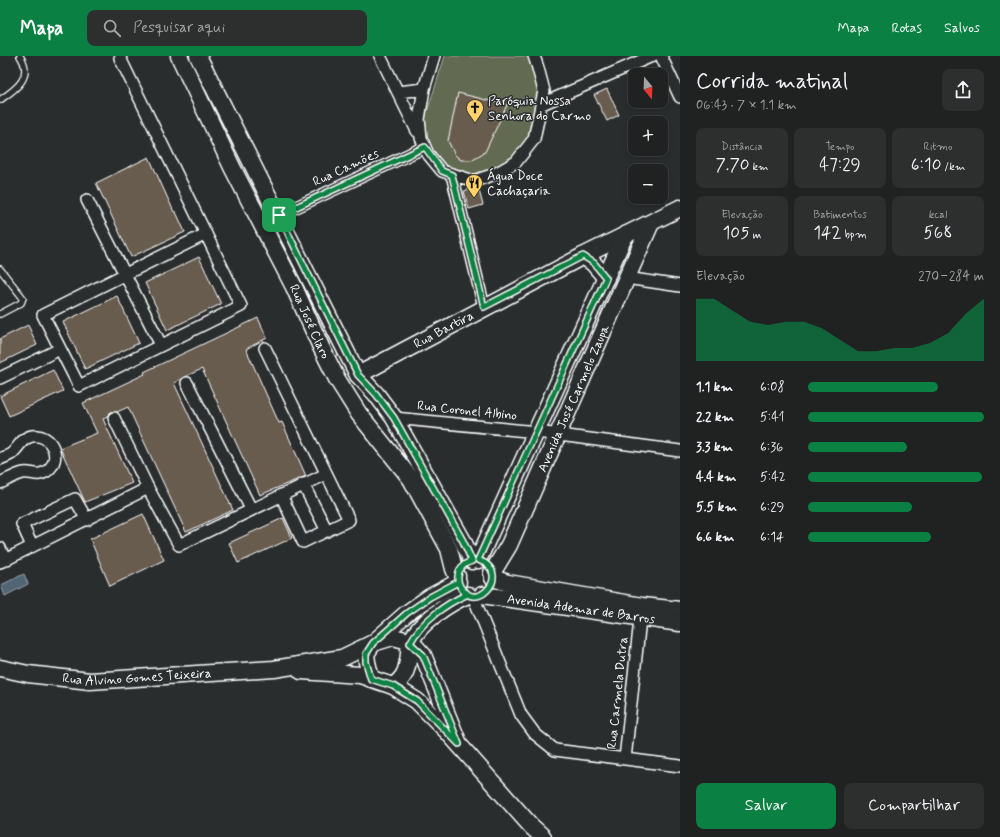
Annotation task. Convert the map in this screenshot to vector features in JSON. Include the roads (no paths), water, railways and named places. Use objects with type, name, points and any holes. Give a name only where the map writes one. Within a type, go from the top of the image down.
[{"type":"street","name":"Rua José Claro","points":[[179,56],[233,169],[294,287],[337,379],[359,414],[411,479],[449,549],[458,579]]},
{"type":"street","name":"Rua José Claro","points":[[198,56],[358,375],[376,394],[394,418],[475,561]]},
{"type":"street","points":[[380,56],[423,143],[442,171],[474,181],[495,174],[516,162],[534,140],[544,91],[534,56]]},
{"type":"street","points":[[423,143],[419,119],[424,89],[434,56]]},
{"type":"street","points":[[542,104],[652,56]]},
{"type":"street","points":[[661,56],[680,97]]},
{"type":"street","points":[[120,58],[206,234],[241,306],[79,386],[43,315],[206,234]]},
{"type":"street","points":[[398,92],[424,89]]},
{"type":"street","name":"Rua Camões","points":[[279,215],[423,143]]},
{"type":"street","points":[[452,175],[484,307]]},
{"type":"street","points":[[87,200],[161,345]]},
{"type":"street","name":"Rua Bartira","points":[[358,375],[484,307],[680,208]]},
{"type":"street","name":"Avenida José Carmelo Zaupa","points":[[493,576],[509,545],[651,222]]},
{"type":"street","name":"Avenida José Carmelo Zaupa","points":[[475,561],[537,432],[625,236]]},
{"type":"street","points":[[583,256],[594,263],[606,278]]},
{"type":"street","points":[[626,278],[680,286]]},
{"type":"street","points":[[265,348],[348,520],[303,542],[281,495]]},
{"type":"street","points":[[0,378],[60,349]]},
{"type":"street","points":[[187,383],[251,509]]},
{"type":"street","points":[[114,418],[178,545],[326,474]]},
{"type":"street","name":"Rua Coronel Albino","points":[[394,418],[537,432],[680,451]]},
{"type":"street","points":[[0,459],[12,453],[22,441],[33,436],[40,436],[50,443],[55,455],[51,467],[46,472],[34,475],[25,473],[0,482]]},
{"type":"street","points":[[304,484],[327,531]]},
{"type":"street","points":[[0,548],[2,561],[87,520],[148,488]]},
{"type":"street","points":[[32,546],[22,524],[29,520],[75,499],[87,520]]},
{"type":"street","points":[[393,686],[400,681],[404,675],[407,666],[410,643],[415,633],[424,624],[459,598],[474,595],[490,588],[493,576],[487,565],[475,561],[462,566],[458,579],[463,592],[474,595]]},
{"type":"street","name":"Avenida Ademar de Barros","points":[[493,576],[508,584],[641,611],[680,623]]},
{"type":"street","points":[[371,679],[366,662],[366,654],[373,643],[407,613],[458,579]]},
{"type":"street","points":[[474,595],[521,715],[535,734],[555,750],[680,766]]},
{"type":"street","name":"Avenida Ademar de Barros","points":[[474,595],[641,611],[680,610]]},
{"type":"street","name":"Rua Carmela Dutra","points":[[625,759],[641,611]]},
{"type":"street","name":"Rua Alvino Gomes Teixeira","points":[[0,668],[28,674],[90,681],[274,669],[342,658],[373,643],[392,637],[405,640],[423,655],[459,744]]},
{"type":"street","name":"Rua Alvino Gomes Teixeira","points":[[274,669],[360,675],[393,686],[417,701],[459,744],[531,826],[543,837]]},
{"type":"lane","points":[[0,100],[18,87],[24,76],[25,63],[20,56]]},
{"type":"lane","points":[[0,269],[23,298],[21,303],[0,314]]},
{"type":"water","points":[[24,574],[28,584],[5,596],[1,585]]},
{"type":"place","name":"Paróquia Nossa Senhora do Carmo","points":[[475,123]]},
{"type":"place","name":"Água Doce Cachaçaria","points":[[474,198]]}]
